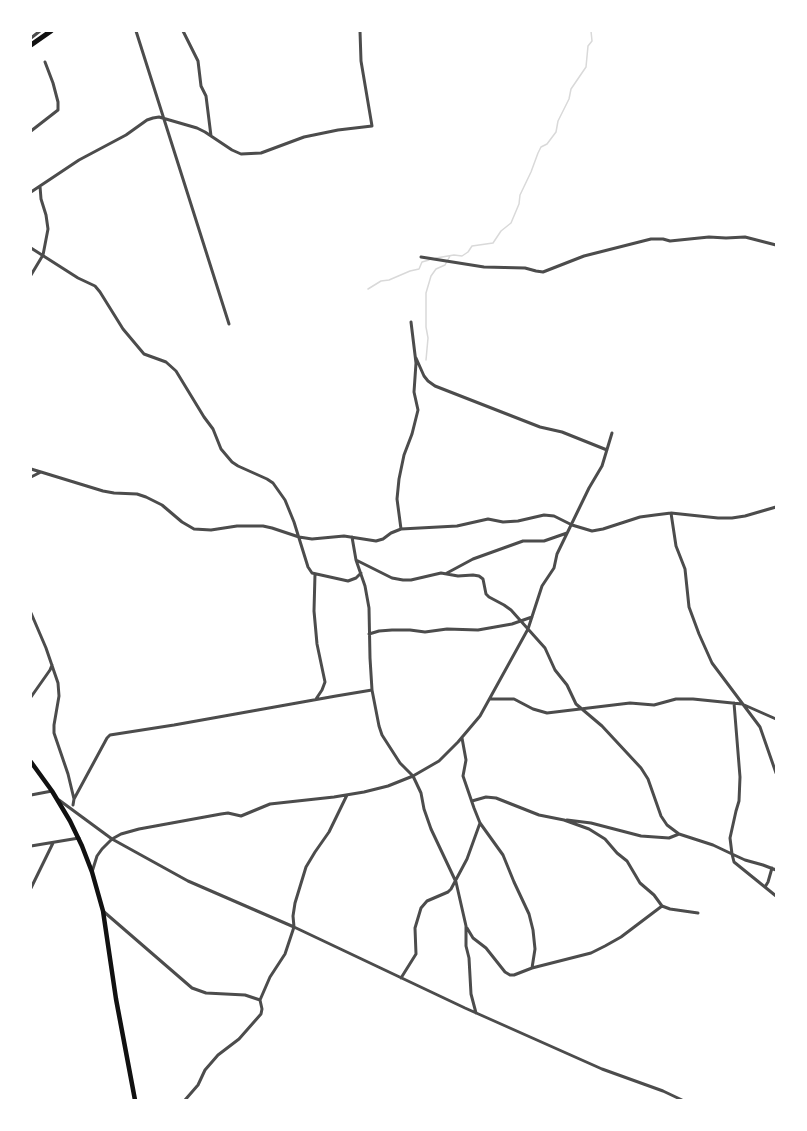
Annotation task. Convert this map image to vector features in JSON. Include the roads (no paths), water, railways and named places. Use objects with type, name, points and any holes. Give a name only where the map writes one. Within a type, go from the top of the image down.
[{"type":"main road","points":[[31,45],[51,31]]},
{"type":"main road","points":[[31,762],[52,791],[79,838],[92,872],[103,911],[116,999],[135,1100]]},
{"type":"street","points":[[31,38],[40,31]]},
{"type":"street","points":[[136,31],[229,324]]},
{"type":"street","points":[[183,31],[198,61],[201,86],[206,96],[211,136]]},
{"type":"street","points":[[31,192],[79,160],[126,135],[147,120],[159,117],[197,128],[241,154],[261,153],[304,137],[338,130],[372,126],[361,61],[360,31]]},
{"type":"street","points":[[31,131],[58,110],[58,102],[53,83],[45,62]]},
{"type":"street","points":[[31,275],[43,255],[48,229],[41,199],[40,186]]},
{"type":"street","points":[[421,257],[484,267],[525,268],[543,272],[584,256],[651,239],[663,239],[670,241],[709,237],[745,237],[776,245]]},
{"type":"street","points":[[31,248],[78,278],[95,286],[123,329],[144,354],[166,362],[176,371],[213,429],[219,446],[232,462],[267,479],[280,492],[287,503],[308,567],[315,574],[331,576],[348,581],[356,578],[361,573]]},
{"type":"street","points":[[400,529],[397,492],[404,455],[412,434],[418,410],[414,392],[416,358],[411,322]]},
{"type":"street","points":[[416,358],[424,376],[435,386],[607,450]]},
{"type":"street","points":[[92,872],[100,853],[112,840],[121,834],[139,829],[225,813],[241,816],[270,804],[347,795],[388,786],[413,776],[439,761],[462,738],[480,716],[528,629],[542,586],[554,568],[557,554],[589,488],[602,466],[612,432]]},
{"type":"street","points":[[31,469],[103,491],[137,494],[146,497],[162,505],[182,522],[194,529],[211,530],[237,526],[263,526],[299,537],[312,539],[338,536],[376,541],[383,539],[400,529],[457,526],[488,519],[503,522],[518,521],[544,515],[554,516],[572,525],[592,531],[640,518],[670,513],[732,518],[745,516],[776,507]]},
{"type":"street","points":[[31,477],[41,472]]},
{"type":"street","points":[[670,513],[676,546],[685,569],[690,612],[710,659],[760,727],[776,773]]},
{"type":"street","points":[[447,573],[473,559],[518,543],[526,541],[544,542],[568,533]]},
{"type":"street","points":[[352,537],[368,608],[372,690],[378,726],[400,763],[413,776],[421,793],[424,810],[431,829],[456,882],[466,926],[466,946],[469,958],[471,994],[476,1013]]},
{"type":"street","points":[[356,560],[397,579],[411,580],[433,574],[447,573],[458,576],[479,576],[482,579],[486,594],[508,608],[521,620],[545,648],[555,670],[567,685],[574,700],[580,708],[602,726],[641,768],[648,779],[661,816],[667,825],[679,834],[713,845],[745,860],[776,870]]},
{"type":"street","points":[[315,574],[314,611],[317,644],[325,682],[324,688],[316,700]]},
{"type":"street","points":[[31,613],[57,678],[59,690],[54,733],[65,762],[74,799]]},
{"type":"street","points":[[369,634],[379,631],[392,630],[425,632],[447,629],[474,631],[512,624],[532,617]]},
{"type":"street","points":[[31,697],[52,665]]},
{"type":"street","points":[[73,805],[74,799],[110,735],[372,690]]},
{"type":"street","points":[[490,699],[514,700],[533,709],[547,713],[630,703],[654,705],[676,699],[687,698],[742,704],[776,720]]},
{"type":"street","points":[[734,703],[740,777],[739,801],[730,838],[732,854],[734,862],[776,896]]},
{"type":"street","points":[[462,738],[466,760],[463,776],[480,823],[503,855],[529,914],[533,930],[535,949],[532,968]]},
{"type":"street","points":[[31,795],[52,791]]},
{"type":"street","points":[[185,1100],[198,1085],[205,1070],[218,1055],[239,1039],[261,1014],[262,1009],[260,1000],[270,978],[285,954],[294,927],[293,916],[295,903],[306,867],[329,832],[347,795]]},
{"type":"street","points":[[472,801],[486,797],[496,798],[539,815],[564,820],[589,829],[605,838],[617,853],[627,861],[640,883],[654,895],[662,906],[670,909],[698,913]]},
{"type":"street","points":[[57,799],[112,840],[188,881],[239,902],[476,1013],[602,1069],[663,1091],[682,1100]]},
{"type":"street","points":[[564,820],[576,820],[591,823],[641,836],[669,838],[679,834]]},
{"type":"street","points":[[401,978],[416,954],[415,928],[421,908],[427,901],[448,892],[456,882],[467,859],[480,823]]},
{"type":"street","points":[[31,846],[79,838]]},
{"type":"street","points":[[31,888],[53,843]]},
{"type":"street","points":[[765,887],[772,868]]},
{"type":"street","points":[[466,926],[472,938],[486,948],[507,974],[514,975],[532,968],[591,953],[621,938],[662,906]]},
{"type":"street","points":[[103,911],[192,988],[206,993],[245,995],[260,1000]]},
{"type":"waterway","points":[[436,258],[454,255],[462,256],[468,252],[472,246],[493,243],[501,231],[511,223],[519,204],[520,195],[538,153],[541,147],[547,144],[556,132],[558,121],[569,99],[571,89],[586,67],[588,46],[592,41],[591,31]]},
{"type":"waterway","points":[[426,360],[428,338],[426,327],[426,293],[431,276],[436,269],[445,265],[450,256]]},
{"type":"waterway","points":[[368,289],[381,281],[389,280],[410,271],[419,269],[422,262],[429,260]]}]
